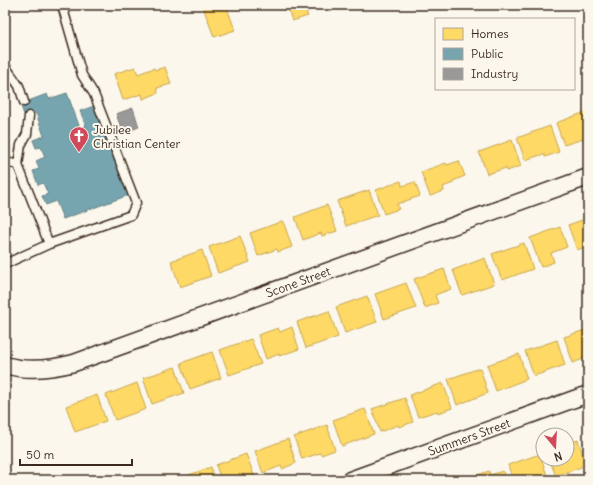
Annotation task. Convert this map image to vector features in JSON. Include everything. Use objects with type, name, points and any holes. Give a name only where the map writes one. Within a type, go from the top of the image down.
[{"type":"street","name":"Scone Street","points":[[5,365],[35,370],[48,369],[74,363],[588,177]]},
{"type":"street","name":"Summers Street","points":[[350,480],[588,394]]},
{"type":"lane","points":[[5,264],[49,244],[131,215],[136,203],[94,94],[82,75],[62,5]]},
{"type":"lane","points":[[5,66],[19,86],[24,102]]},
{"type":"lane","points":[[29,116],[27,134],[21,145],[18,165],[49,244]]},
{"type":"lane","points":[[5,165],[10,163],[18,165]]},
{"type":"building: Homes","points":[[209,5],[226,5],[235,30],[214,37],[203,7]]},
{"type":"building: Homes","points":[[287,5],[330,5],[306,12],[308,16],[292,21]]},
{"type":"building: Homes","points":[[135,67],[138,74],[154,68],[155,70],[165,67],[171,84],[157,88],[158,93],[143,99],[142,94],[123,100],[114,74]]},
{"type":"building: Homes","points":[[588,111],[588,140],[584,142],[583,139],[564,145],[556,123]]},
{"type":"building: Homes","points":[[550,126],[559,152],[545,157],[544,154],[525,160],[517,138]]},
{"type":"building: Homes","points":[[512,140],[521,166],[507,171],[506,168],[487,174],[479,152]]},
{"type":"building: Homes","points":[[459,161],[465,176],[443,187],[444,191],[430,196],[421,172],[446,163],[447,165]]},
{"type":"building: Homes","points":[[401,181],[402,186],[415,182],[420,196],[397,204],[399,209],[384,214],[376,190]]},
{"type":"building: Homes","points":[[369,190],[378,215],[346,226],[337,201]]},
{"type":"building: Homes","points":[[327,205],[337,231],[322,236],[321,233],[303,240],[295,217]]},
{"type":"building: Homes","points":[[588,218],[588,246],[577,250],[568,225]]},
{"type":"building: Homes","points":[[283,221],[292,247],[278,252],[277,249],[258,256],[250,233]]},
{"type":"building: Homes","points":[[560,227],[567,247],[551,253],[554,262],[541,267],[530,238]]},
{"type":"building: Homes","points":[[240,236],[250,262],[218,273],[209,247]]},
{"type":"building: Homes","points":[[524,243],[533,269],[502,280],[492,254]]},
{"type":"building: Homes","points":[[202,250],[211,276],[180,287],[171,261]]},
{"type":"building: Homes","points":[[485,258],[494,284],[462,295],[453,270]]},
{"type":"building: Homes","points":[[444,269],[451,289],[435,295],[438,303],[425,308],[414,279]]},
{"type":"building: Homes","points":[[406,283],[416,308],[384,319],[375,294]]},
{"type":"building: Homes","points":[[367,296],[377,322],[345,333],[336,307]]},
{"type":"building: Homes","points":[[329,311],[338,337],[306,348],[297,322]]},
{"type":"building: Homes","points":[[292,327],[299,349],[266,359],[258,335],[278,328],[280,332]]},
{"type":"building: Homes","points":[[588,329],[588,357],[573,363],[564,337]]},
{"type":"building: Homes","points":[[251,339],[261,364],[229,375],[220,350]]},
{"type":"building: Homes","points":[[557,340],[565,365],[534,376],[525,351]]},
{"type":"building: Homes","points":[[212,352],[221,378],[190,389],[181,363]]},
{"type":"building: Homes","points":[[519,354],[527,379],[496,391],[487,365]]},
{"type":"building: Homes","points":[[175,367],[184,393],[152,404],[143,378]]},
{"type":"building: Homes","points":[[480,368],[488,393],[457,405],[448,379]]},
{"type":"building: Homes","points":[[137,383],[146,409],[115,420],[106,395]]},
{"type":"building: Homes","points":[[443,383],[452,408],[438,413],[437,411],[418,417],[410,395]]},
{"type":"building: Homes","points":[[97,395],[106,421],[75,432],[66,406]]},
{"type":"building: Homes","points":[[405,398],[413,422],[399,427],[398,425],[380,432],[372,409]]},
{"type":"building: Homes","points":[[365,409],[374,434],[342,446],[333,420]]},
{"type":"building: Homes","points":[[327,425],[335,450],[302,459],[294,437]]},
{"type":"building: Homes","points":[[288,439],[296,463],[282,469],[281,466],[263,473],[255,451]]},
{"type":"building: Homes","points":[[578,440],[587,465],[556,476],[552,467],[575,467],[575,441]]},
{"type":"building: Homes","points":[[246,454],[255,478],[248,480],[221,480],[216,465]]},
{"type":"building: Homes","points":[[535,456],[535,467],[544,467],[548,479],[513,480],[508,465]]},
{"type":"building: Homes","points":[[211,467],[215,480],[178,479]]},
{"type":"building: Homes","points":[[489,471],[490,475],[503,471],[506,480],[469,480],[469,478]]},
{"type":"building: Public","name":"Jubilee Christian Center","points":[[67,93],[80,128],[86,126],[80,111],[97,105],[129,195],[63,219],[56,201],[46,205],[42,196],[48,194],[43,183],[38,185],[33,171],[39,169],[36,161],[45,157],[41,147],[36,148],[33,140],[44,136],[36,113],[25,117],[20,104],[47,94],[49,99]]},
{"type":"building: Industry","points":[[133,108],[139,127],[123,133],[116,114]]},
{"type":"place","name":"Jubilee Christian Center","points":[[79,153]]}]
